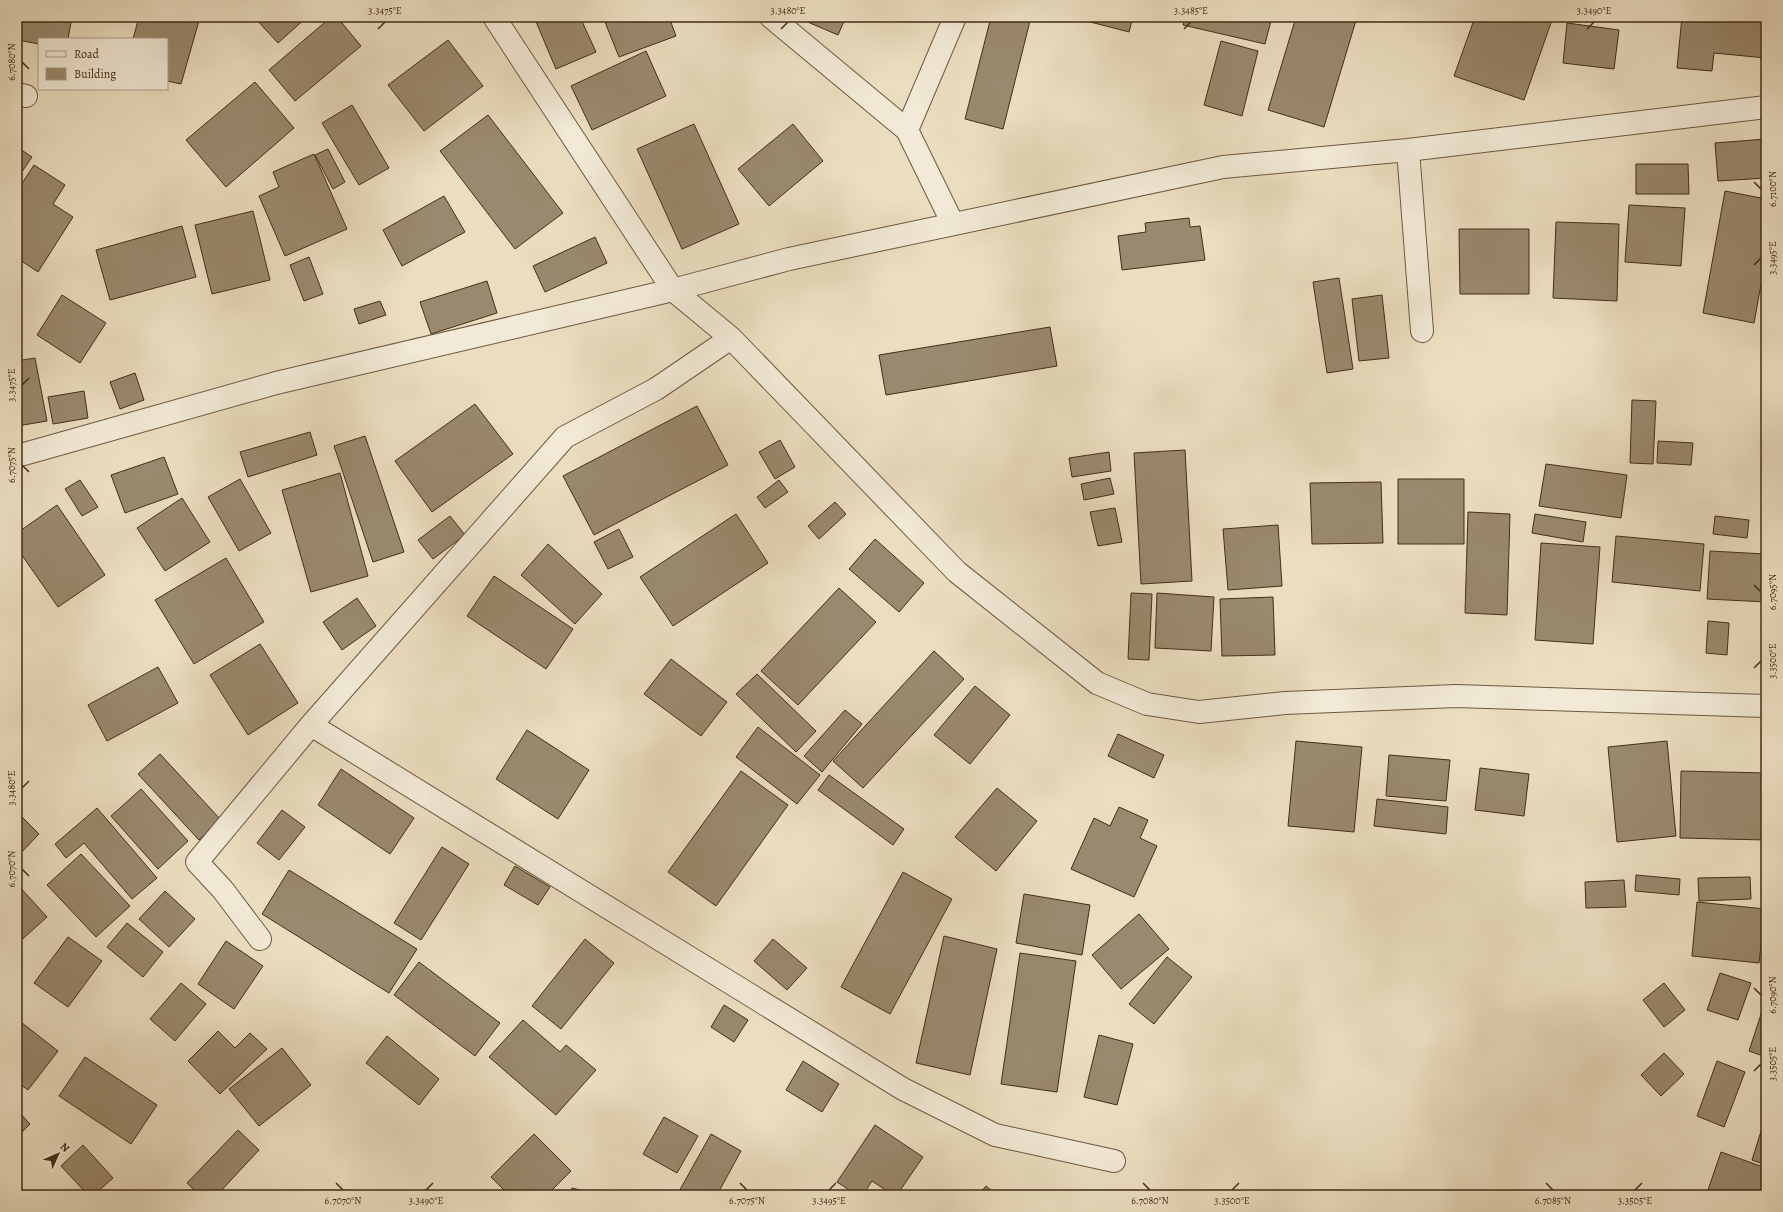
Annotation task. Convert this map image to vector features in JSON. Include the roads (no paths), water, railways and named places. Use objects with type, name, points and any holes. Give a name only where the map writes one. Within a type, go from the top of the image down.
[{"type":"street","points":[[494,17],[672,290],[731,338],[957,572],[1096,683],[1147,704],[1199,712],[1285,704],[1456,696],[1766,706]]},
{"type":"street","points":[[771,17],[907,130],[954,224]]},
{"type":"street","points":[[907,130],[955,17]]},
{"type":"street","points":[[17,456],[276,383],[672,290],[789,258],[1223,167],[1408,150],[1766,107]]},
{"type":"street","points":[[1408,150],[1422,331]]},
{"type":"street","points":[[260,939],[223,890],[197,862],[311,725],[564,437],[656,389],[731,338]]},
{"type":"street","points":[[311,725],[903,1089],[995,1135],[1114,1161]]}]
